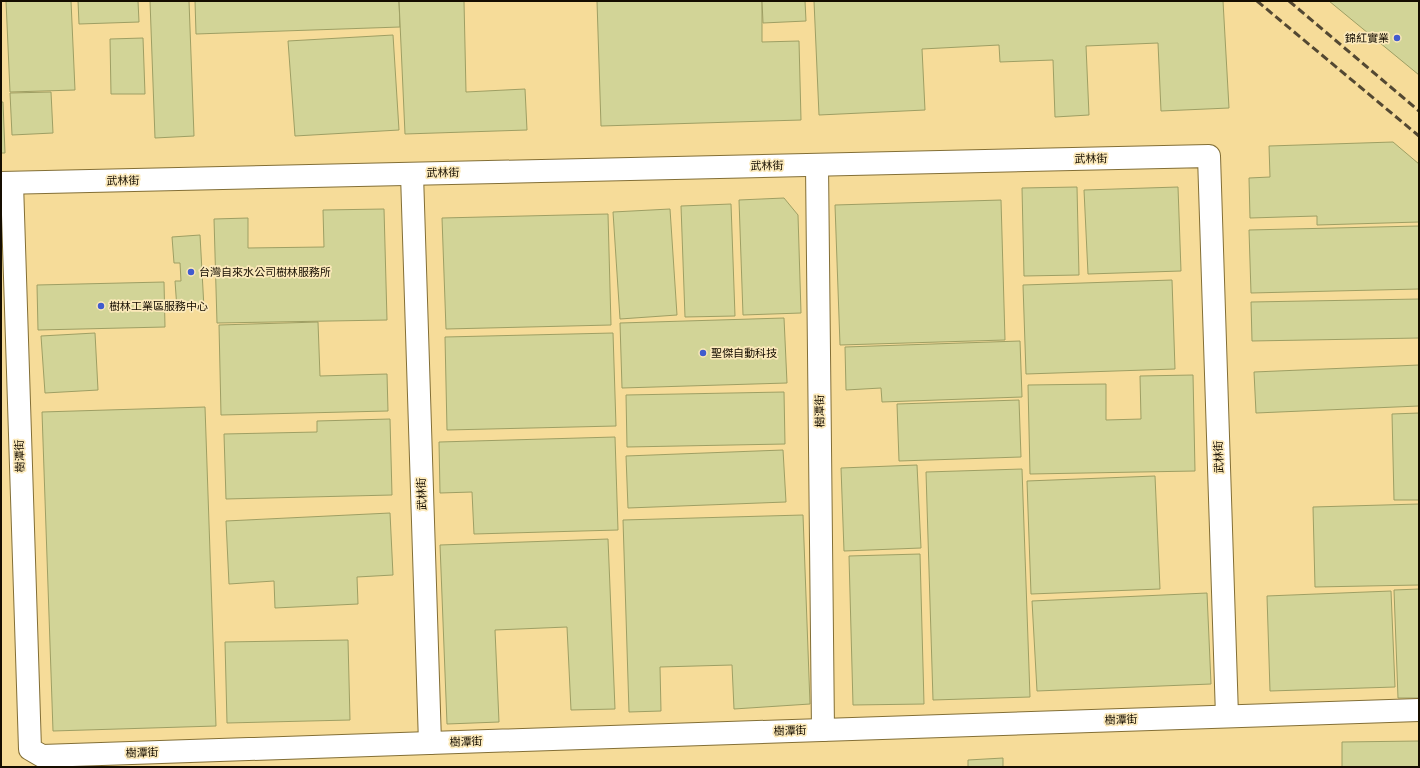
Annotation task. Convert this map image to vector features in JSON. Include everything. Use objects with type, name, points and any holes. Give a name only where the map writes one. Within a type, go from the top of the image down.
[{"type":"street","name":"武林街","points":[[6,183],[1209,156],[1227,716]]},
{"type":"street","name":"樹潭街","points":[[817,165],[823,730]]},
{"type":"street","name":"武林街","points":[[412,174],[430,743]]},
{"type":"street","name":"樹潭街","points":[[6,183],[30,748],[42,756],[1419,710]]},
{"type":"shaded area","points":[[1,1],[1419,1],[1419,767],[1,767]]},
{"type":"building","points":[[6,1],[71,1],[75,90],[10,92]]},
{"type":"building","points":[[78,1],[138,1],[139,22],[79,24]]},
{"type":"building","points":[[150,1],[189,1],[194,136],[155,138]]},
{"type":"building","points":[[195,1],[399,1],[400,27],[196,34]]},
{"type":"building","points":[[399,1],[464,1],[466,92],[525,89],[527,130],[405,134]]},
{"type":"building","points":[[597,1],[762,1],[762,42],[799,41],[801,120],[601,126]]},
{"type":"building","points":[[762,1],[805,1],[806,21],[763,23]]},
{"type":"building","points":[[814,1],[1223,1],[1229,108],[1161,111],[1158,43],[1086,46],[1089,115],[1055,117],[1053,60],[1000,62],[999,45],[922,49],[925,110],[819,115]]},
{"type":"building","name":"錦紅實業","points":[[1329,1],[1419,1],[1419,75]]},
{"type":"building","points":[[393,35],[399,130],[295,136],[288,41]]},
{"type":"building","points":[[143,38],[145,94],[111,94],[110,39]]},
{"type":"building","points":[[51,92],[53,133],[12,135],[10,93]]},
{"type":"building","points":[[1,102],[3,102],[5,153],[1,153]]},
{"type":"building","points":[[1393,142],[1419,164],[1419,222],[1317,225],[1317,216],[1250,218],[1249,178],[1270,177],[1269,146]]},
{"type":"building","points":[[1077,187],[1079,275],[1024,276],[1022,188]]},
{"type":"building","points":[[1178,187],[1181,271],[1088,274],[1084,190]]},
{"type":"building","points":[[784,198],[798,215],[801,313],[743,315],[739,200]]},
{"type":"building","points":[[1001,200],[1005,340],[840,345],[835,205]]},
{"type":"building","points":[[731,204],[735,316],[685,317],[681,206]]},
{"type":"building","points":[[384,209],[387,320],[217,323],[214,219],[248,218],[248,248],[324,247],[323,210]]},
{"type":"building","points":[[670,209],[677,315],[620,319],[613,212]]},
{"type":"building","points":[[608,214],[611,325],[446,329],[442,218]]},
{"type":"building","points":[[1419,226],[1419,289],[1251,293],[1249,230]]},
{"type":"building","name":"台灣自來水公司樹林服務所","points":[[200,235],[204,308],[177,309],[175,281],[181,281],[180,263],[174,263],[172,237]]},
{"type":"building","points":[[1172,280],[1175,369],[1026,374],[1023,285]]},
{"type":"building","name":"樹林工業區服務中心","points":[[164,282],[165,327],[38,330],[37,285]]},
{"type":"building","points":[[1419,299],[1419,338],[1252,341],[1251,302]]},
{"type":"building","name":"聖傑自動科技","points":[[784,318],[787,383],[622,388],[620,323]]},
{"type":"building","points":[[318,322],[320,376],[387,374],[388,411],[221,415],[219,325]]},
{"type":"building","points":[[95,333],[98,390],[45,393],[41,336]]},
{"type":"building","points":[[613,333],[616,426],[447,430],[445,337]]},
{"type":"building","points":[[1020,341],[1022,397],[882,402],[881,388],[846,390],[845,347]]},
{"type":"building","points":[[1419,365],[1419,406],[1256,413],[1254,372]]},
{"type":"building","points":[[1193,375],[1195,471],[1030,474],[1028,385],[1106,384],[1106,420],[1141,419],[1140,376]]},
{"type":"building","points":[[784,392],[785,444],[627,447],[626,395]]},
{"type":"building","points":[[1019,400],[1021,457],[899,461],[897,404]]},
{"type":"building","points":[[205,407],[216,726],[53,731],[42,412]]},
{"type":"building","points":[[1419,413],[1419,500],[1394,500],[1392,414]]},
{"type":"building","points":[[390,419],[392,495],[226,499],[224,434],[317,432],[317,421]]},
{"type":"building","points":[[615,437],[618,530],[474,534],[472,492],[440,493],[439,442]]},
{"type":"building","points":[[783,450],[786,502],[628,508],[626,456]]},
{"type":"building","points":[[917,465],[921,548],[844,551],[841,468]]},
{"type":"building","points":[[1022,469],[1030,697],[933,700],[926,472]]},
{"type":"building","points":[[1155,476],[1160,589],[1031,594],[1027,481]]},
{"type":"building","points":[[1419,504],[1419,585],[1315,587],[1313,507]]},
{"type":"building","points":[[390,513],[393,575],[357,577],[358,604],[275,608],[274,581],[229,584],[226,521]]},
{"type":"building","points":[[803,515],[810,704],[734,709],[732,665],[660,667],[661,711],[629,712],[623,520]]},
{"type":"building","points":[[608,539],[615,709],[571,710],[567,627],[495,630],[499,722],[447,724],[440,545]]},
{"type":"building","points":[[920,554],[924,704],[853,705],[849,556]]},
{"type":"building","points":[[1419,589],[1419,698],[1398,698],[1394,590]]},
{"type":"building","points":[[1391,591],[1395,687],[1270,691],[1267,596]]},
{"type":"building","points":[[1207,593],[1211,684],[1037,691],[1032,601]]},
{"type":"building","points":[[348,640],[350,720],[227,723],[225,642]]},
{"type":"building","points":[[1419,741],[1419,767],[1342,767],[1342,742]]},
{"type":"building","points":[[1003,758],[1003,767],[968,767],[968,760]]},
{"type":"railway","points":[[1257,1],[1419,136]]},
{"type":"railway","points":[[1289,1],[1419,111]]},
{"type":"place","name":"錦紅實業","points":[[1397,38]]},
{"type":"place","name":"台灣自來水公司樹林服務所","points":[[191,272]]},
{"type":"place","name":"樹林工業區服務中心","points":[[101,306]]},
{"type":"place","name":"聖傑自動科技","points":[[703,353]]}]
